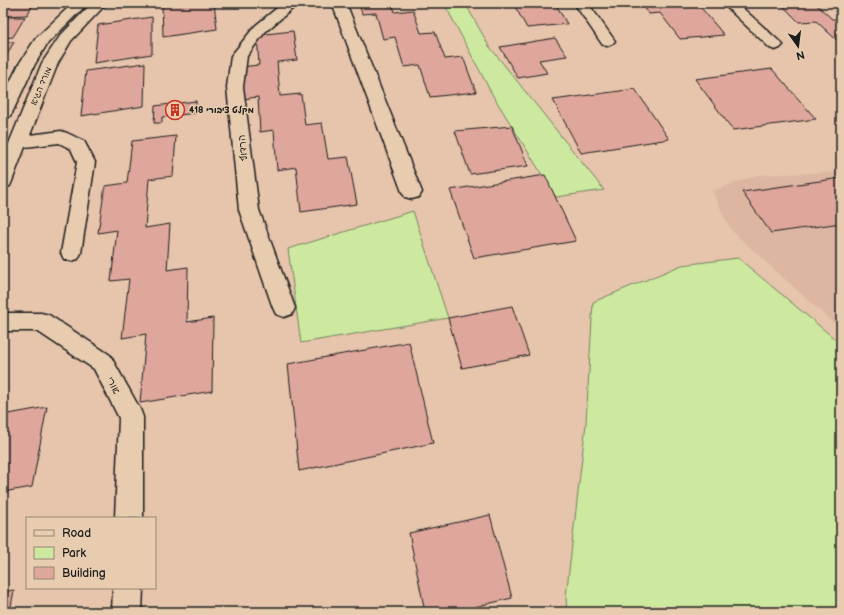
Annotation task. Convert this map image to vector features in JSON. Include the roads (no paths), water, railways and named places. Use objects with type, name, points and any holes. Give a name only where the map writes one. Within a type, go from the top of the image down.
[{"type":"street","name":"מורד הגיא","points":[[3,113],[27,64],[41,41],[82,3]]},
{"type":"street","name":"מורד הגיא","points":[[3,181],[50,63],[65,39],[100,3]]},
{"type":"street","name":"הרדוף","points":[[284,308],[249,210],[235,87],[239,56],[260,29],[292,3]]},
{"type":"street","points":[[339,3],[412,192]]},
{"type":"street","points":[[581,3],[607,41]]},
{"type":"street","points":[[729,3],[775,45]]},
{"type":"street","points":[[18,142],[61,137],[78,145],[86,162],[71,253]]},
{"type":"street","name":"אורי","points":[[3,322],[42,322],[102,362],[131,417],[129,517]]},
{"type":"street","points":[[128,589],[128,612]]},
{"type":"place","name":"מקלט ציבורי 418","points":[[175,110]]}]
